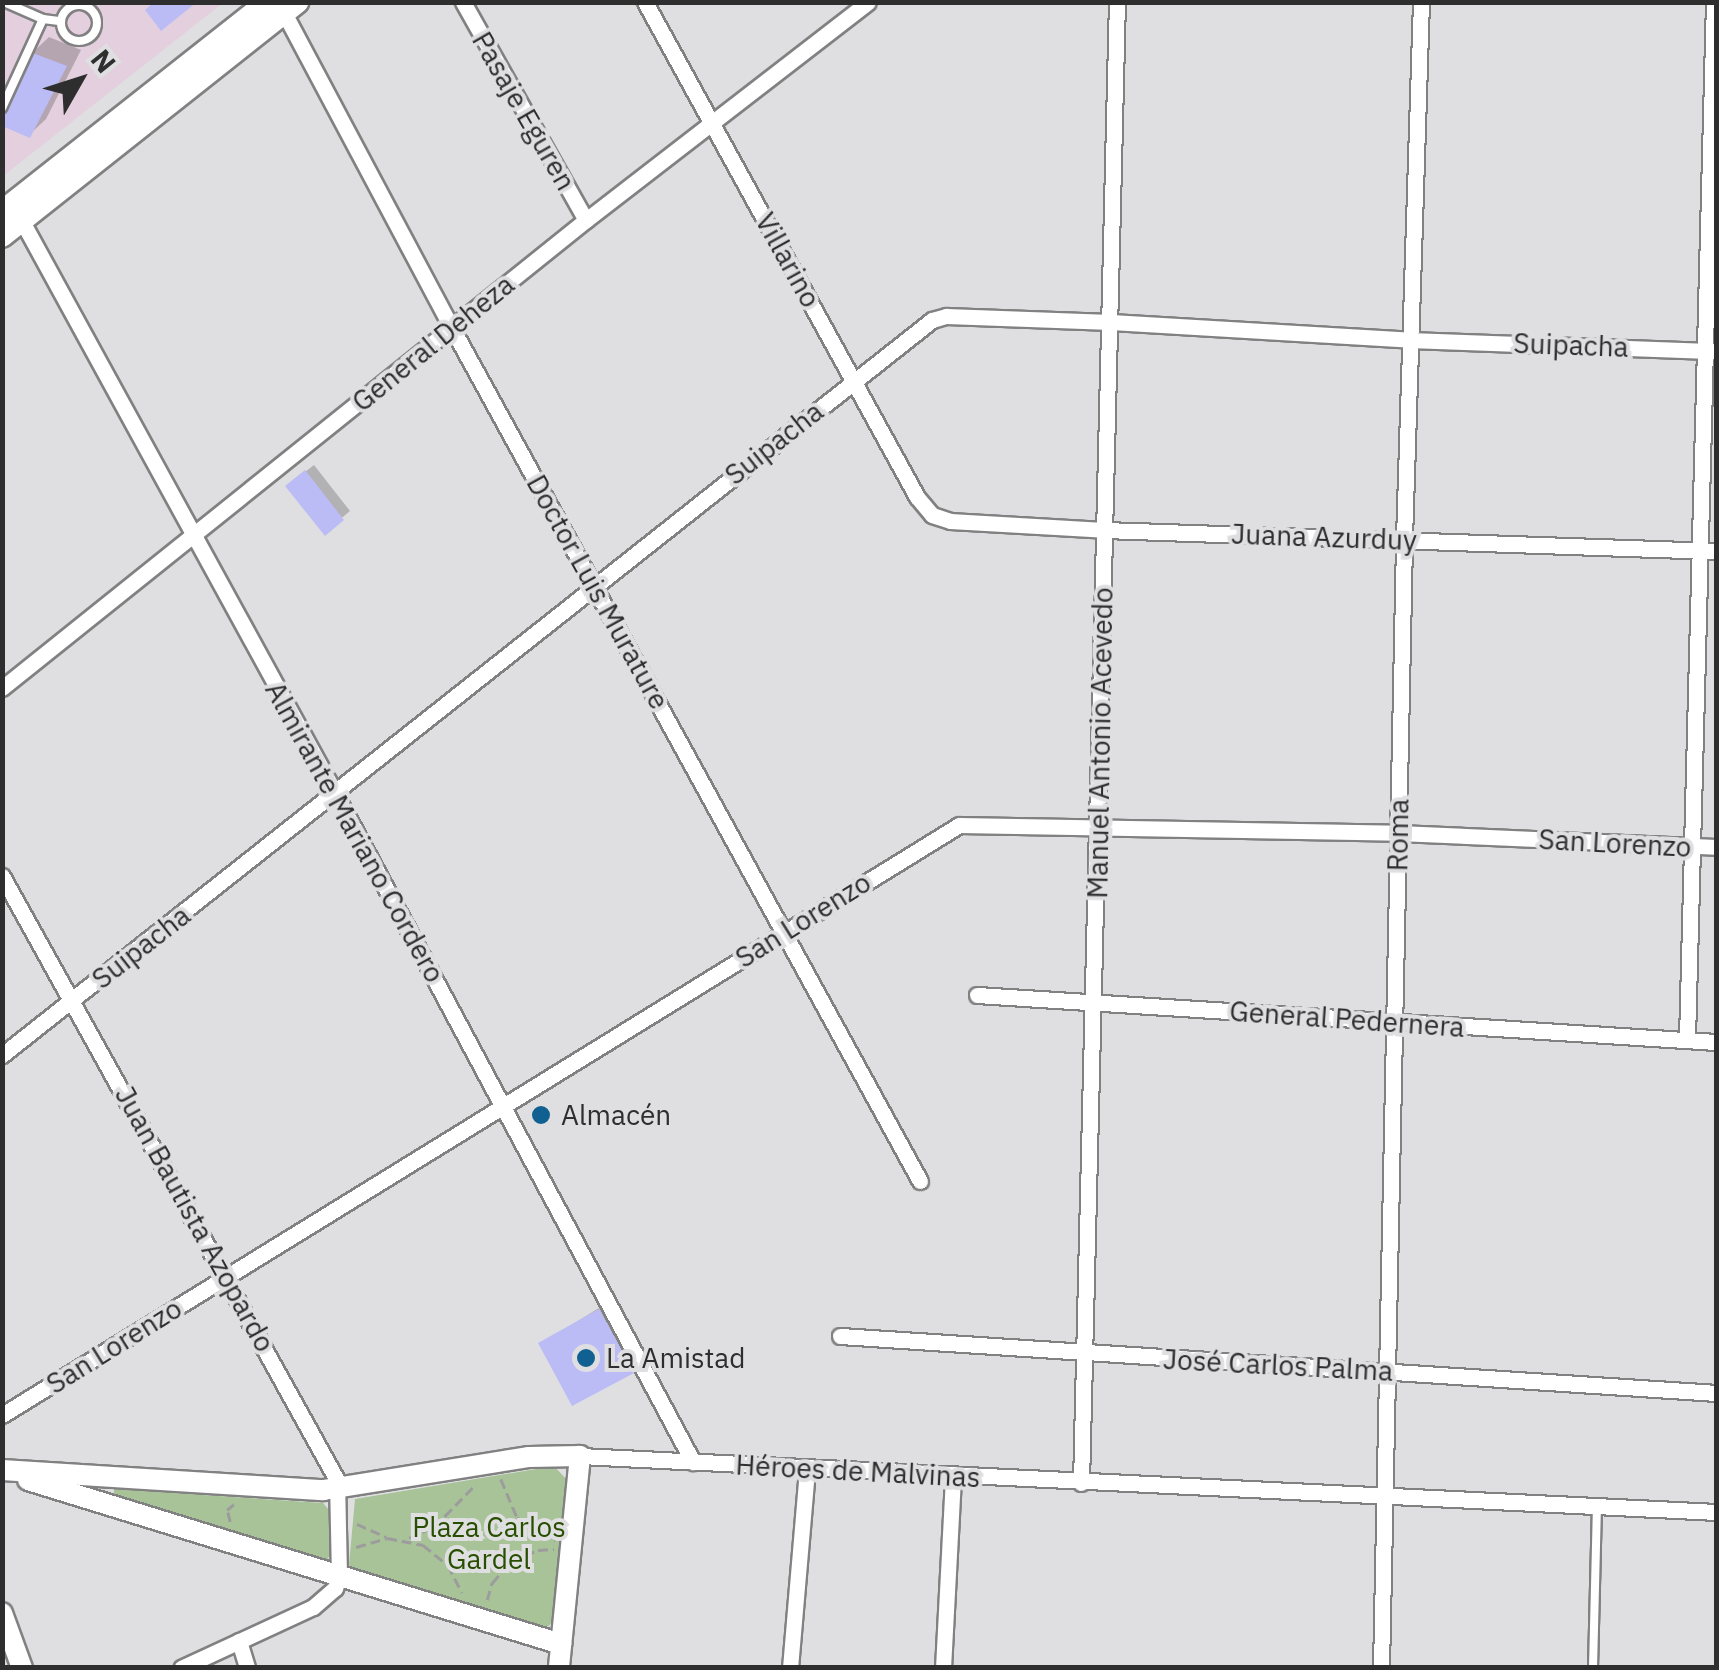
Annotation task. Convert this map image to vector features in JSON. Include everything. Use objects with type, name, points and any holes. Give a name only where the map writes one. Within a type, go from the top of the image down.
[{"type":"main road","points":[[2,236],[12,212],[282,5]]},
{"type":"street","name":"Pasaje Eguren","points":[[463,2],[586,220]]},
{"type":"street","name":"Villarino","points":[[645,2],[918,498],[932,515]]},
{"type":"street","name":"General Deheza","points":[[2,688],[586,220],[868,2]]},
{"type":"street","name":"Manuel Antonio Acevedo","points":[[1082,1483],[1118,2]]},
{"type":"street","name":"Roma","points":[[1381,1668],[1404,539],[1421,2]]},
{"type":"street","points":[[1687,1039],[1708,550],[1714,2]]},
{"type":"street","name":"Doctor Luis Murature","points":[[282,5],[452,328],[920,1180]]},
{"type":"street","name":"Almirante Mariano Cordero","points":[[12,212],[336,795],[682,1433],[693,1462]]},
{"type":"street","name":"Suipacha","points":[[2,1056],[336,795],[594,584],[921,327],[946,316],[1410,340],[1710,350]]},
{"type":"street","name":"Juana Azurduy","points":[[932,515],[950,521],[1104,530],[1708,550]]},
{"type":"street","name":"San Lorenzo","points":[[2,1416],[959,825],[1398,833],[1716,847]]},
{"type":"street","name":"Juan Bautista Azopardo","points":[[2,876],[333,1469],[339,1490],[339,1576]]},
{"type":"street","name":"General Pedernera","points":[[977,995],[1716,1042]]},
{"type":"street","name":"José Carlos Palma","points":[[840,1336],[1084,1355],[1716,1393]]},
{"type":"street","points":[[560,1668],[580,1456]]},
{"type":"street","name":"Héroes de Malvinas","points":[[2,1471],[339,1490],[490,1464],[580,1456],[1716,1512]]},
{"type":"street","points":[[790,1668],[807,1469]]},
{"type":"street","name":"Héroes de Malvinas","points":[[2,1471],[561,1644]]},
{"type":"street","points":[[942,1668],[952,1477]]},
{"type":"street","points":[[181,1668],[324,1600],[339,1576]]},
{"type":"street","points":[[2,1613],[22,1668]]},
{"type":"street","points":[[240,1641],[248,1668]]},
{"type":"lane","points":[[4,2],[59,21],[68,36],[78,42],[97,31],[94,13],[82,5],[69,7],[59,21]]},
{"type":"lane","points":[[2,108],[42,18]]},
{"type":"lane","points":[[1593,1668],[1598,1506]]},
{"type":"path","points":[[356,1548],[387,1538],[408,1538],[434,1527],[464,1500],[490,1464],[517,1517],[540,1536],[571,1546]]},
{"type":"path","points":[[237,1528],[226,1517],[227,1510],[241,1503]]},
{"type":"path","points":[[357,1524],[387,1538]]},
{"type":"path","points":[[408,1538],[438,1553],[448,1566],[463,1594],[462,1613]]},
{"type":"path","points":[[483,1620],[492,1584],[511,1562],[538,1550],[571,1546]]},
{"type":"shaded area","points":[[3,3],[223,3],[3,176]]},
{"type":"green space","name":"Plaza Carlos Gardel","points":[[554,1466],[567,1480],[554,1619],[549,1626],[540,1628],[355,1571],[349,1565],[355,1499]]},
{"type":"green space","points":[[114,1489],[323,1503],[329,1510],[330,1555],[325,1563],[114,1494]]},
{"type":"building","points":[[154,2],[197,2],[161,31],[145,10]]},
{"type":"building","points":[[30,52],[67,66],[30,138],[2,126],[2,114]]},
{"type":"building","points":[[305,470],[344,520],[325,536],[285,486]]},
{"type":"building","name":"La Amistad","points":[[599,1309],[634,1373],[572,1406],[538,1343]]},
{"type":"place","name":"Almacén","points":[[541,1115]]},
{"type":"place","name":"La Amistad","points":[[586,1358]]}]
